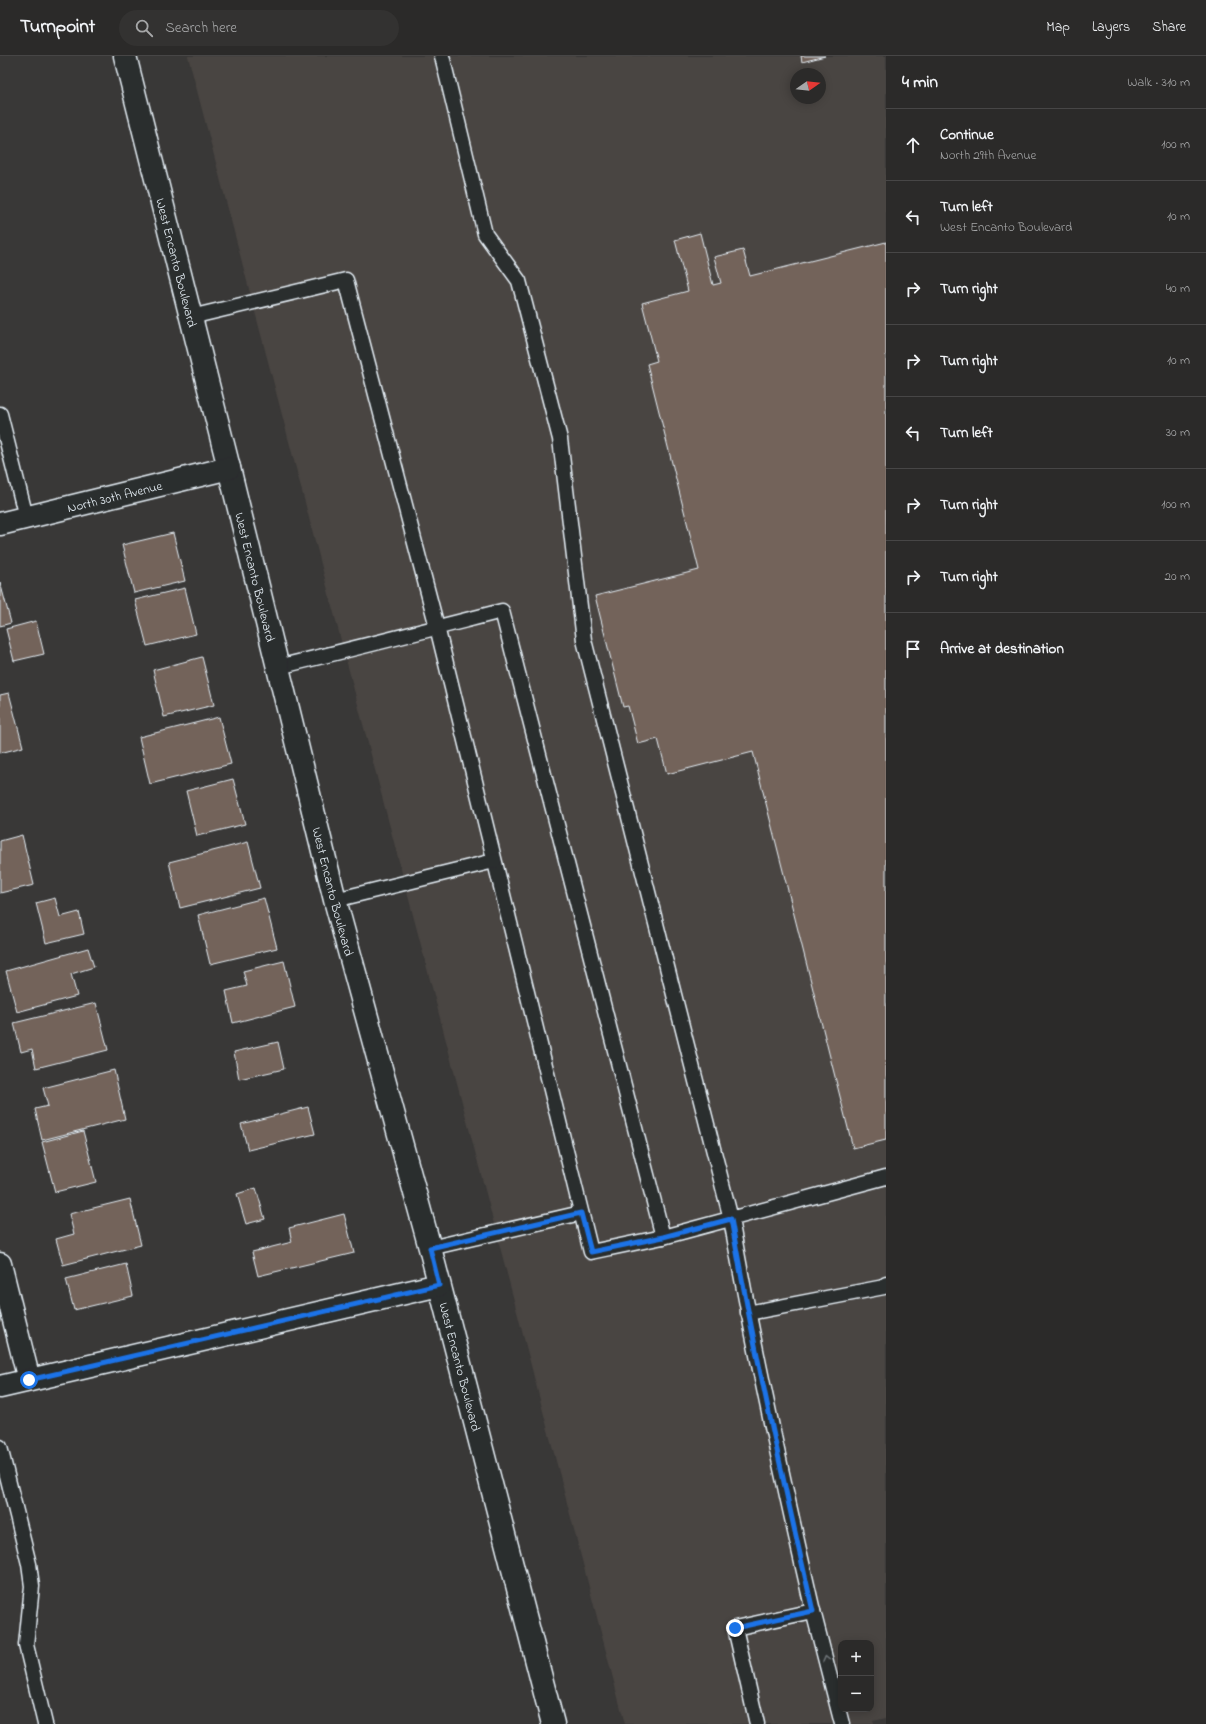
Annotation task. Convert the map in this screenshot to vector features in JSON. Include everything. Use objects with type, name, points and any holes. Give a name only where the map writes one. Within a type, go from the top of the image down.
[{"type":"street","name":"West Encanto Boulevard","points":[[125,56],[229,468],[334,900],[430,1248],[553,1724]]},
{"type":"street","name":"North 30th Avenue","points":[[0,524],[229,468]]},
{"type":"street","points":[[0,1264],[29,1380]]},
{"type":"street","points":[[0,1387],[439,1285]]},
{"type":"lane","points":[[442,56],[486,234],[519,281],[560,439],[584,640],[731,1219],[748,1313],[786,1492],[813,1611],[842,1724]]},
{"type":"lane","points":[[191,317],[346,280],[437,628],[591,1252],[663,1237],[886,1177]]},
{"type":"lane","points":[[0,414],[26,517]]},
{"type":"lane","points":[[278,667],[502,611],[663,1237]]},
{"type":"lane","points":[[334,900],[494,861]]},
{"type":"lane","points":[[430,1248],[581,1213]]},
{"type":"lane","points":[[748,1313],[884,1287],[886,1284]]},
{"type":"lane","points":[[0,1447],[29,1564],[32,1586],[26,1645],[45,1724]]},
{"type":"lane","points":[[757,1724],[735,1628],[813,1611]]},
{"type":"shaded area","points":[[188,56],[886,56],[886,1718],[873,1721],[874,1724],[625,1724]]},
{"type":"building","points":[[801,56],[825,56],[802,62]]},
{"type":"building","points":[[700,233],[713,285],[721,283],[714,257],[743,250],[750,276],[886,242],[886,1140],[853,1148],[753,752],[667,774],[658,739],[638,744],[628,706],[623,707],[595,596],[699,570],[647,364],[657,361],[642,303],[688,291],[675,240]]},
{"type":"building","points":[[173,533],[185,581],[134,593],[122,545]]},
{"type":"building","points":[[0,582],[11,623],[0,626]]},
{"type":"building","points":[[185,588],[196,634],[147,646],[135,600]]},
{"type":"building","points":[[36,621],[44,654],[14,661],[6,629]]},
{"type":"building","points":[[202,657],[214,705],[164,717],[153,670]]},
{"type":"building","points":[[9,693],[23,747],[0,753],[0,695]]},
{"type":"building","points":[[219,717],[231,764],[150,784],[139,737]]},
{"type":"building","points":[[233,779],[245,824],[197,836],[186,791]]},
{"type":"building","points":[[22,835],[34,885],[0,893],[0,841]]},
{"type":"building","points":[[248,842],[260,888],[180,908],[169,862]]},
{"type":"building","points":[[55,898],[60,917],[79,912],[84,934],[46,943],[36,903]]},
{"type":"building","points":[[264,898],[277,948],[210,964],[198,915]]},
{"type":"building","points":[[88,948],[94,967],[71,974],[77,996],[17,1012],[6,971]]},
{"type":"building","points":[[284,961],[295,1007],[233,1023],[226,991],[247,986],[243,971]]},
{"type":"building","points":[[96,1003],[108,1050],[36,1068],[32,1049],[21,1052],[14,1023]]},
{"type":"building","points":[[278,1042],[284,1069],[239,1079],[234,1052]]},
{"type":"building","points":[[114,1070],[125,1119],[42,1140],[35,1109],[48,1106],[43,1088]]},
{"type":"building","points":[[308,1107],[315,1134],[248,1150],[241,1124]]},
{"type":"building","points":[[83,1131],[96,1182],[55,1192],[42,1142]]},
{"type":"building","points":[[256,1188],[265,1219],[246,1224],[237,1194]]},
{"type":"building","points":[[130,1199],[141,1245],[63,1265],[56,1239],[74,1234],[69,1214]]},
{"type":"building","points":[[344,1214],[354,1253],[258,1276],[252,1252],[292,1242],[289,1228]]},
{"type":"building","points":[[126,1264],[133,1296],[74,1310],[66,1279]]},
{"type":"route","points":[[29,1380],[439,1285],[430,1248],[581,1213],[591,1252],[663,1237],[731,1219],[748,1313],[813,1611],[735,1628]]}]
